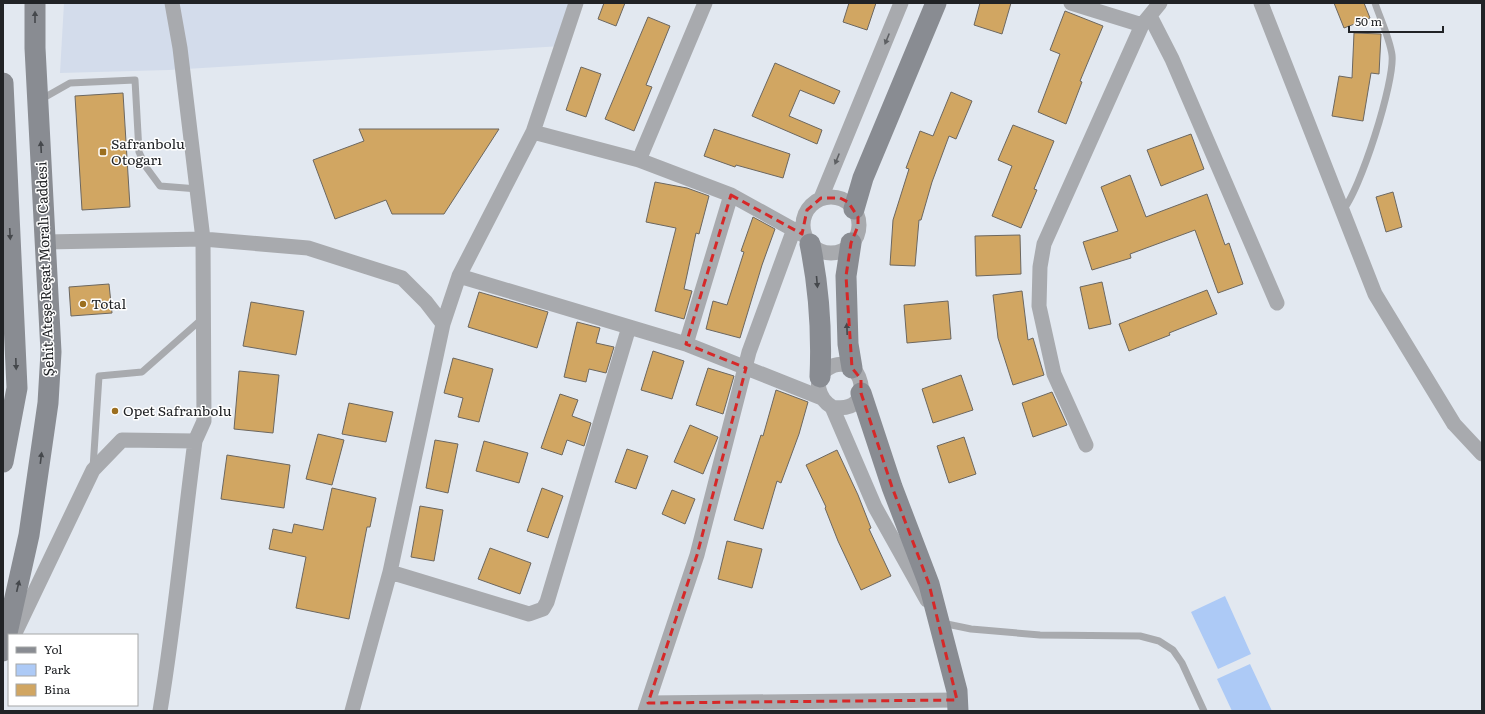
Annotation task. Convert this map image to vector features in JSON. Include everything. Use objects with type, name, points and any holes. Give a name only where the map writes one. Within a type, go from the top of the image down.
[{"type":"main road","name":"Şehit Ateşe Reşat Moralı Caddesi","points":[[3,651],[29,535],[39,474],[48,403],[51,352],[38,101],[35,3]]},
{"type":"main road","points":[[854,209],[863,178],[936,3]]},
{"type":"main road","points":[[3,83],[17,388],[3,462]]},
{"type":"main road","points":[[803,236],[816,273],[822,341],[820,377]]},
{"type":"main road","points":[[852,243],[846,276],[848,344],[852,368]]},
{"type":"main road","points":[[861,393],[892,487],[929,584],[957,691],[958,705]]},
{"type":"street","points":[[160,711],[173,629],[195,440],[204,421],[203,239],[198,189],[172,3]]},
{"type":"street","points":[[352,711],[390,572],[443,324],[459,276],[533,132],[576,3]]},
{"type":"street","points":[[639,160],[705,3]]},
{"type":"street","points":[[822,198],[901,3]]},
{"type":"street","points":[[1071,3],[1146,20],[1172,59],[1277,303]]},
{"type":"street","points":[[1086,445],[1054,374],[1039,306],[1040,267],[1044,244],[1146,20],[1160,3]]},
{"type":"street","points":[[1261,3],[1375,294],[1454,424],[1482,454]]},
{"type":"street","points":[[533,132],[639,160],[731,195],[803,236],[817,249],[831,252],[844,249],[852,243],[856,235],[858,217],[848,202],[840,198],[830,197],[822,198],[813,203],[804,218],[803,236],[749,352],[697,555],[646,707],[958,705]]},
{"type":"street","points":[[686,344],[731,195]]},
{"type":"street","points":[[45,242],[203,239],[308,248],[402,278],[426,302],[443,324]]},
{"type":"street","points":[[459,276],[686,344],[746,368],[827,403],[839,408],[853,404],[861,393],[861,379],[852,368],[838,365],[830,367],[820,377],[819,392],[827,403],[875,507],[939,622]]},
{"type":"street","points":[[390,572],[529,614],[542,609],[549,595],[629,327]]},
{"type":"street","points":[[14,634],[93,470],[122,440],[195,440]]},
{"type":"street","points":[[3,657],[8,646]]},
{"type":"lane","points":[[1342,210],[1366,165],[1391,73],[1392,55],[1375,3]]},
{"type":"lane","points":[[38,101],[70,83],[135,80],[139,152],[146,167],[160,186],[198,189]]},
{"type":"lane","points":[[93,470],[99,376],[142,372],[203,318]]},
{"type":"lane","points":[[939,622],[971,629],[1032,635],[1140,636],[1159,641],[1173,650],[1182,663],[1204,711]]},
{"type":"highlighted area","points":[[731,195],[802,234],[807,210],[821,198],[840,198],[848,202],[858,217],[858,226],[851,243],[846,276],[852,368],[861,379],[861,393],[892,487],[929,584],[957,700],[648,703],[697,555],[746,368],[686,344]]},
{"type":"shaded area","points":[[64,3],[578,3],[562,46],[169,70],[60,73]]},
{"type":"green space","points":[[1225,596],[1251,654],[1218,669],[1191,612]]},
{"type":"green space","points":[[1250,664],[1272,711],[1232,711],[1217,679]]},
{"type":"building","points":[[604,3],[625,3],[616,26],[598,19]]},
{"type":"building","points":[[849,3],[876,3],[867,30],[843,22]]},
{"type":"building","points":[[980,3],[1011,3],[1002,34],[974,25]]},
{"type":"building","points":[[1334,3],[1364,3],[1370,18],[1344,28]]},
{"type":"building","points":[[1065,11],[1103,26],[1080,81],[1082,82],[1066,124],[1038,112],[1060,54],[1050,50]]},
{"type":"building","points":[[648,17],[670,26],[646,85],[652,87],[634,131],[605,119]]},
{"type":"building","points":[[1354,33],[1381,34],[1379,74],[1371,73],[1363,121],[1332,116],[1339,76],[1352,78]]},
{"type":"building","points":[[775,63],[840,91],[834,104],[800,90],[789,116],[822,130],[817,144],[752,116]]},
{"type":"building","points":[[581,67],[601,74],[586,117],[566,110]]},
{"type":"building","points":[[951,92],[972,101],[956,139],[949,136],[932,182],[921,220],[919,220],[915,266],[890,265],[893,220],[909,169],[906,168],[920,131],[933,136]]},
{"type":"building","name":"Safranbolu Otogarı","points":[[123,93],[130,207],[82,210],[75,96]]},
{"type":"building","points":[[1013,125],[1054,141],[1034,189],[1037,190],[1021,228],[992,216],[1012,166],[998,160]]},
{"type":"building","points":[[359,129],[499,129],[444,214],[392,214],[386,200],[335,219],[313,160],[364,141]]},
{"type":"building","points":[[714,129],[790,154],[783,178],[736,165],[735,167],[704,156]]},
{"type":"building","points":[[1191,134],[1204,169],[1161,186],[1147,150]]},
{"type":"building","points":[[1130,175],[1146,217],[1207,194],[1225,245],[1229,243],[1243,284],[1218,293],[1195,230],[1130,254],[1131,258],[1092,270],[1083,242],[1118,231],[1101,187]]},
{"type":"building","points":[[655,182],[687,188],[709,196],[699,234],[696,233],[684,289],[692,291],[684,319],[655,311],[676,228],[646,222]]},
{"type":"building","points":[[1393,192],[1402,227],[1386,232],[1376,197]]},
{"type":"building","points":[[753,217],[775,229],[762,265],[740,338],[706,329],[713,301],[727,305],[744,252],[741,251]]},
{"type":"building","points":[[1020,235],[1021,274],[976,276],[975,236]]},
{"type":"building","points":[[1102,282],[1111,324],[1089,329],[1080,287]]},
{"type":"building","points":[[109,284],[112,313],[71,316],[69,287]]},
{"type":"building","points":[[1207,290],[1217,314],[1129,351],[1119,324]]},
{"type":"building","points":[[1022,291],[1028,340],[1033,338],[1044,375],[1013,385],[998,338],[993,295]]},
{"type":"building","points":[[479,292],[548,312],[537,348],[468,327]]},
{"type":"building","points":[[948,301],[951,339],[907,343],[904,305]]},
{"type":"building","points":[[251,302],[304,311],[296,355],[243,346]]},
{"type":"building","points":[[577,322],[600,328],[596,343],[614,347],[606,373],[589,369],[586,382],[564,377]]},
{"type":"building","points":[[653,351],[684,361],[672,399],[641,390]]},
{"type":"building","points":[[453,358],[493,369],[479,422],[458,417],[463,398],[444,393]]},
{"type":"building","points":[[708,368],[734,376],[723,414],[696,405]]},
{"type":"building","points":[[239,371],[279,375],[273,433],[234,429]]},
{"type":"building","points":[[961,375],[973,410],[933,423],[922,389]]},
{"type":"building","points":[[776,390],[808,402],[799,434],[781,483],[777,481],[763,529],[734,520],[761,435],[763,436]]},
{"type":"building","points":[[1052,392],[1067,425],[1033,437],[1022,403]]},
{"type":"building","points":[[560,394],[578,400],[572,416],[591,423],[584,446],[567,440],[562,455],[541,448]]},
{"type":"building","points":[[349,403],[393,412],[386,442],[342,434]]},
{"type":"building","points":[[690,425],[718,437],[703,474],[674,462]]},
{"type":"building","points":[[318,434],[344,440],[332,485],[306,479]]},
{"type":"building","points":[[964,437],[976,474],[949,483],[937,446]]},
{"type":"building","points":[[435,440],[458,444],[448,493],[426,488]]},
{"type":"building","points":[[484,441],[528,453],[519,483],[476,471]]},
{"type":"building","points":[[627,449],[648,456],[636,489],[615,482]]},
{"type":"building","points":[[837,450],[858,495],[871,528],[869,529],[891,576],[861,590],[838,541],[825,508],[826,507],[806,465]]},
{"type":"building","points":[[227,455],[290,465],[284,508],[221,499]]},
{"type":"building","points":[[332,488],[376,498],[370,527],[367,527],[349,619],[296,608],[306,557],[269,549],[273,529],[292,533],[294,524],[323,530]]},
{"type":"building","points":[[542,488],[563,496],[548,538],[527,531]]},
{"type":"building","points":[[672,490],[695,499],[685,524],[662,514]]},
{"type":"building","points":[[420,506],[443,510],[434,561],[411,557]]},
{"type":"building","points":[[727,541],[762,549],[752,588],[718,579]]},
{"type":"building","points":[[490,548],[531,563],[520,594],[478,579]]},
{"type":"place","name":"Safranbolu Otogarı","points":[[103,152]]},
{"type":"place","name":"Total","points":[[83,304]]},
{"type":"place","name":"Opet Safranbolu","points":[[115,411]]}]
